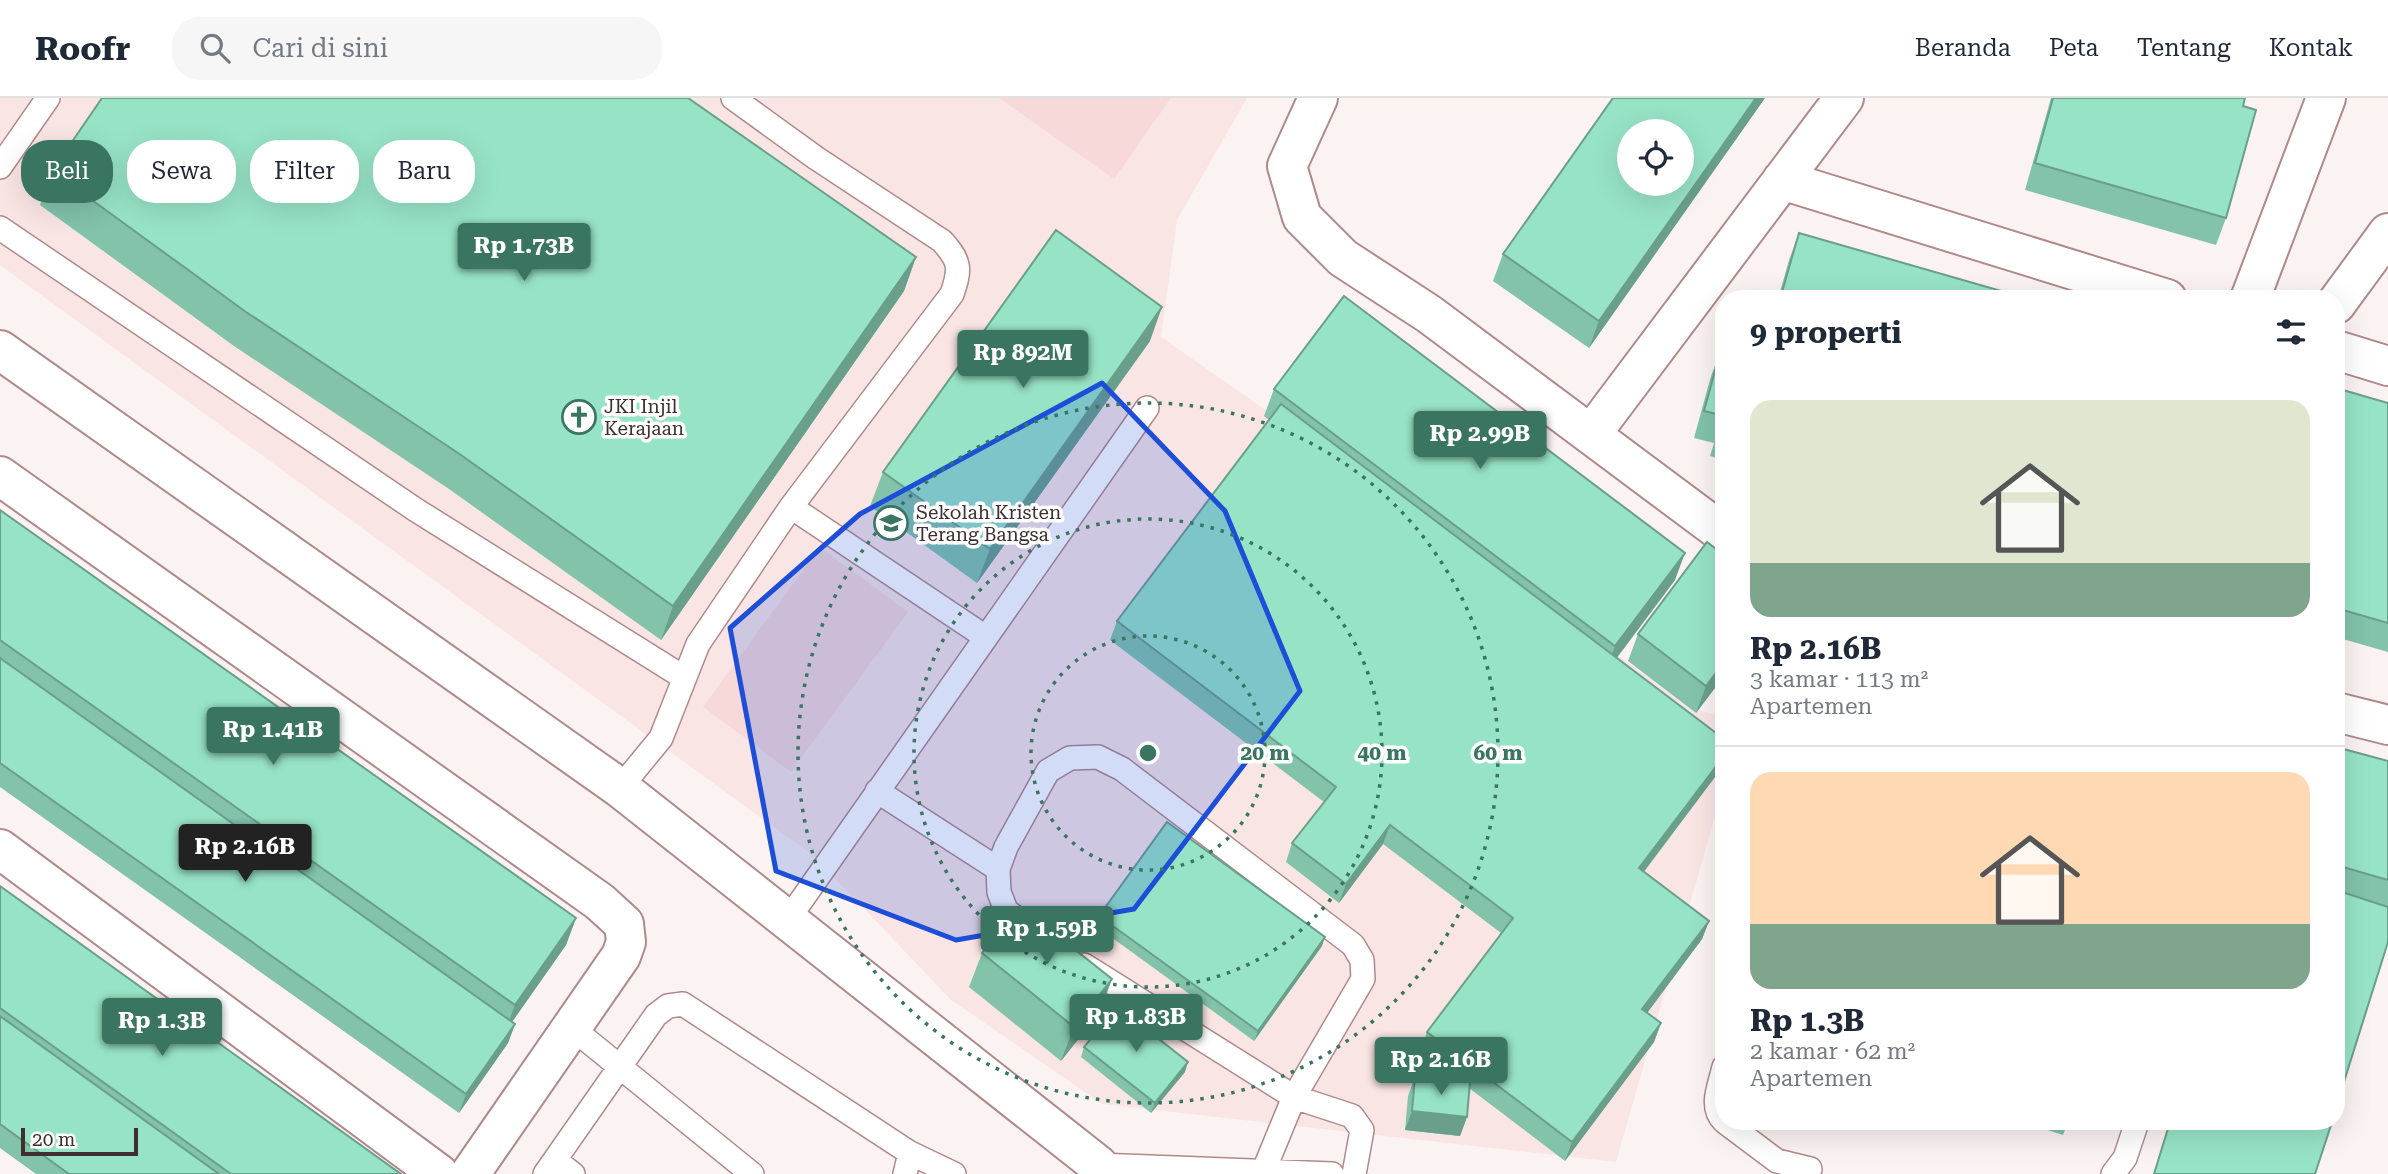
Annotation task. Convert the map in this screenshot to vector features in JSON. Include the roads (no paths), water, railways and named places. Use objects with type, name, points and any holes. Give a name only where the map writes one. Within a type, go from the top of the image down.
[{"type":"street","points":[[1318,98],[1287,166],[1302,217],[1343,258],[1429,314],[1715,527]]},
{"type":"street","points":[[1592,433],[1843,98]]},
{"type":"street","points":[[2253,290],[2326,98]]},
{"type":"street","points":[[1782,180],[2138,290]]},
{"type":"street","points":[[2345,292],[2388,233]]},
{"type":"street","points":[[0,350],[620,788],[789,918],[1100,1170]]},
{"type":"street","points":[[2345,353],[2388,366]]},
{"type":"street","points":[[0,476],[614,913],[624,924],[626,942],[621,956],[470,1174]]},
{"type":"street","points":[[2345,714],[2388,725]]},
{"type":"street","points":[[0,849],[439,1174]]},
{"type":"lane","points":[[0,167],[48,98]]},
{"type":"lane","points":[[620,788],[661,738],[698,644],[791,507],[952,294],[960,272],[953,254],[942,240],[816,158],[733,98]]},
{"type":"lane","points":[[0,228],[416,510],[683,677]]},
{"type":"lane","points":[[789,918],[984,636],[1147,408]]},
{"type":"lane","points":[[791,507],[984,636]]},
{"type":"lane","points":[[1264,1170],[1294,1097],[1363,979],[1362,960],[1353,945],[1122,769],[1098,757],[1070,758],[1048,771],[1006,847],[998,869],[999,892],[1006,910],[1065,953],[1294,1097],[1352,1116],[1359,1122],[1361,1138],[1354,1174]]},
{"type":"lane","points":[[877,791],[998,869]]},
{"type":"lane","points":[[573,1174],[550,1167],[656,1015],[668,1006],[683,1004],[907,1164],[954,1174]]},
{"type":"lane","points":[[572,1028],[752,1174]]},
{"type":"lane","points":[[1736,1130],[1777,1161],[1814,1172]]},
{"type":"lane","points":[[2113,1174],[2126,1158],[2135,1130]]},
{"type":"lane","points":[[1100,1170],[1264,1170],[1332,1174]]},
{"type":"place","name":"JKI Injil Kerajaan","points":[[579,417]]},
{"type":"place","name":"Sekolah Kristen Terang Bangsa","points":[[891,523]]}]
